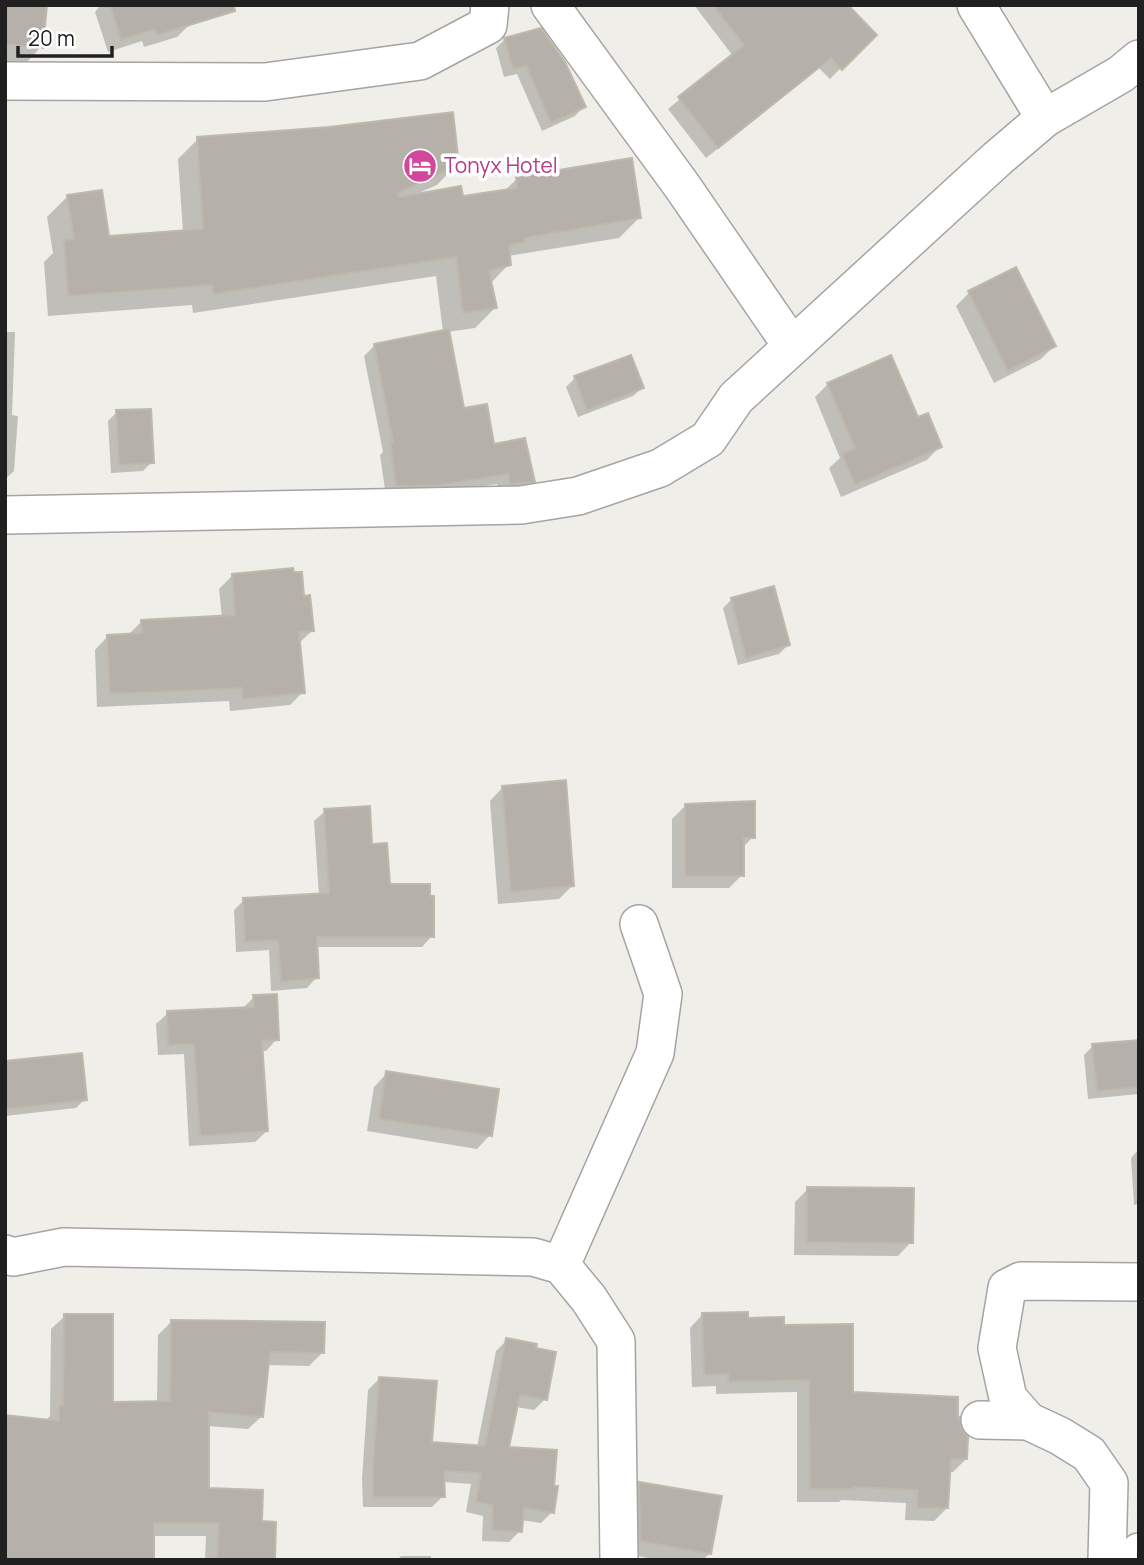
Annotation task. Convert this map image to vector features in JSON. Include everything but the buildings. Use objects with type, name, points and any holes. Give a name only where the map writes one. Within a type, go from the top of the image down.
[{"type":"street","points":[[5,80],[265,82],[420,61],[488,25],[490,5]]},
{"type":"street","points":[[550,5],[682,186],[792,346]]},
{"type":"street","points":[[976,5],[1045,118]]},
{"type":"street","points":[[5,515],[521,505],[578,496],[660,468],[708,439],[736,398],[998,158],[1045,118],[1121,74],[1139,59]]},
{"type":"street","points":[[561,1265],[655,1053],[663,995],[639,924]]},
{"type":"street","points":[[5,1254],[13,1257],[64,1247],[78,1247],[534,1257],[561,1265],[589,1299],[616,1341],[619,1560]]},
{"type":"street","points":[[1139,1282],[1021,1281],[1007,1288],[997,1348],[1007,1398],[1028,1421],[1089,1454],[1109,1483],[1139,1516]]},
{"type":"street","points":[[980,1420],[1028,1421]]},
{"type":"street","points":[[1107,1560],[1109,1483]]},
{"type":"street","points":[[1134,1560],[1139,1552]]},
{"type":"place","name":"Tonyx Hotel","points":[[420,166]]}]
